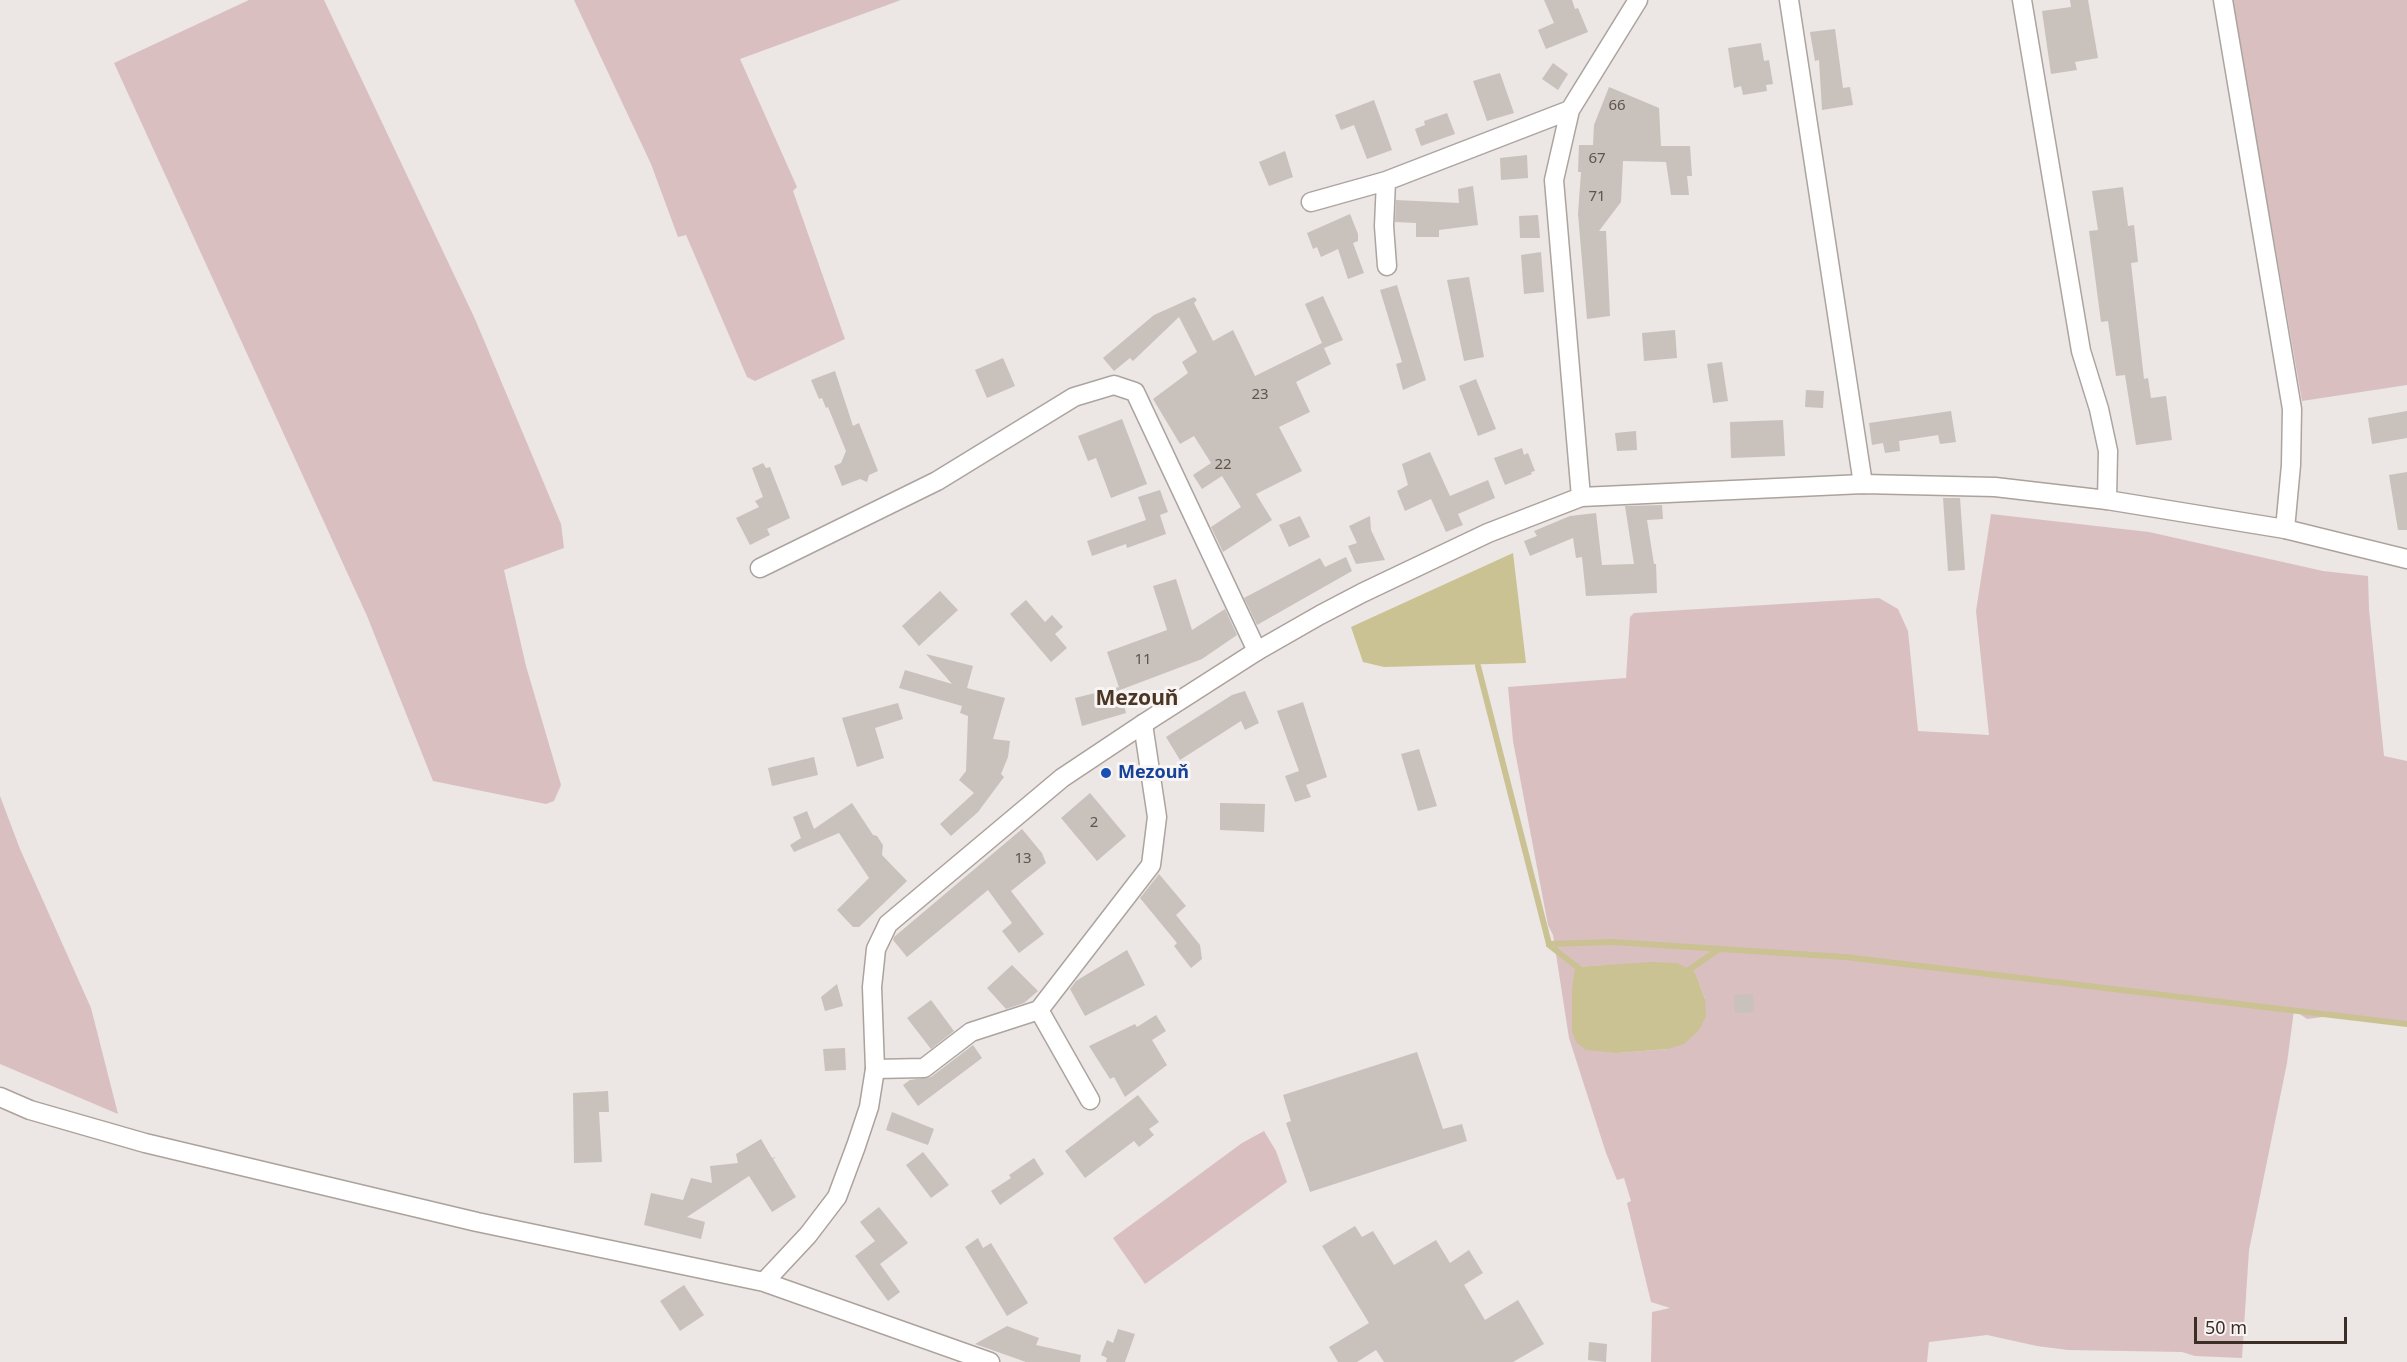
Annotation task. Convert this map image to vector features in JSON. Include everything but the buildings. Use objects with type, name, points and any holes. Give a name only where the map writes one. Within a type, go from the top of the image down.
[{"type":"street","points":[[1581,497],[1554,180],[1570,110],[1638,0]]},
{"type":"street","points":[[1789,0],[1863,484]]},
{"type":"street","points":[[2022,0],[2081,351],[2099,409],[2108,451],[2107,500]]},
{"type":"street","points":[[2223,0],[2292,409],[2291,465],[2285,529]]},
{"type":"street","points":[[1311,202],[1386,181],[1570,110]]},
{"type":"street","points":[[1386,181],[1384,226],[1387,266]]},
{"type":"street","points":[[760,568],[937,481],[1074,397],[1114,385],[1135,392],[1257,651]]},
{"type":"street","points":[[764,1282],[808,1235],[837,1197],[869,1107],[875,1069],[872,987],[876,949],[888,924],[1062,778],[1143,724],[1257,651],[1362,592],[1488,533],[1581,497],[1863,484],[1995,487],[2107,500],[2285,529],[2407,559]]},
{"type":"street","points":[[875,1069],[924,1068],[971,1032],[1039,1010],[1151,865],[1157,817],[1143,724]]},
{"type":"street","points":[[1039,1010],[1090,1100]]},
{"type":"street","points":[[0,1097],[30,1110],[156,1146],[477,1222],[764,1282],[990,1362]]},
{"type":"shaded area","points":[[249,0],[324,0],[475,319],[561,524],[564,548],[504,570],[526,666],[561,785],[554,801],[546,804],[433,781],[367,616],[114,63]]},
{"type":"shaded area","points":[[574,0],[901,0],[740,59],[797,187],[793,191],[845,339],[755,381],[747,377],[686,235],[678,237],[651,164]]},
{"type":"shaded area","points":[[2232,0],[2407,0],[2407,385],[2302,401]]},
{"type":"shaded area","points":[[1991,514],[2149,532],[2323,571],[2368,576],[2369,609],[2384,756],[2407,761],[2407,1024],[2330,1016],[2307,1019],[2294,1010],[2287,1063],[2249,1250],[2242,1358],[2195,1356],[2182,1352],[2068,1350],[1987,1335],[1929,1342],[1927,1362],[1651,1362],[1652,1312],[1670,1308],[1651,1302],[1627,1203],[1631,1201],[1624,1178],[1617,1180],[1606,1153],[1569,1038],[1553,935],[1548,925],[1513,741],[1508,687],[1626,678],[1630,617],[1634,613],[1879,598],[1898,609],[1908,631],[1918,731],[1989,735],[1976,611]],"holes":[[[1612,965],[1695,972],[1705,999],[1668,1049],[1618,1053],[1572,1031],[1575,967]]]},
{"type":"shaded area","points":[[1513,553],[1526,663],[1384,667],[1363,662],[1351,627]]},
{"type":"shaded area","points":[[0,796],[20,849],[91,1008],[118,1114],[0,1064]]},
{"type":"shaded area","points":[[1651,962],[1677,963],[1695,972],[1705,999],[1706,1016],[1699,1030],[1684,1044],[1668,1049],[1618,1053],[1586,1050],[1576,1042],[1572,1031],[1572,989],[1575,967]]},
{"type":"shaded area","points":[[1264,1131],[1276,1151],[1287,1182],[1145,1284],[1113,1238],[1242,1143]]},
{"type":"waterway","points":[[1478,666],[1549,944],[1613,942],[1845,957],[2407,1024]]},
{"type":"waterway","points":[[1549,945],[1581,970]]},
{"type":"waterway","points":[[1683,974],[1719,949]]},
{"type":"place","name":"Mezouň","points":[[1106,773]]},
{"type":"district","name":"Mezouň","points":[[1137,699]]}]
